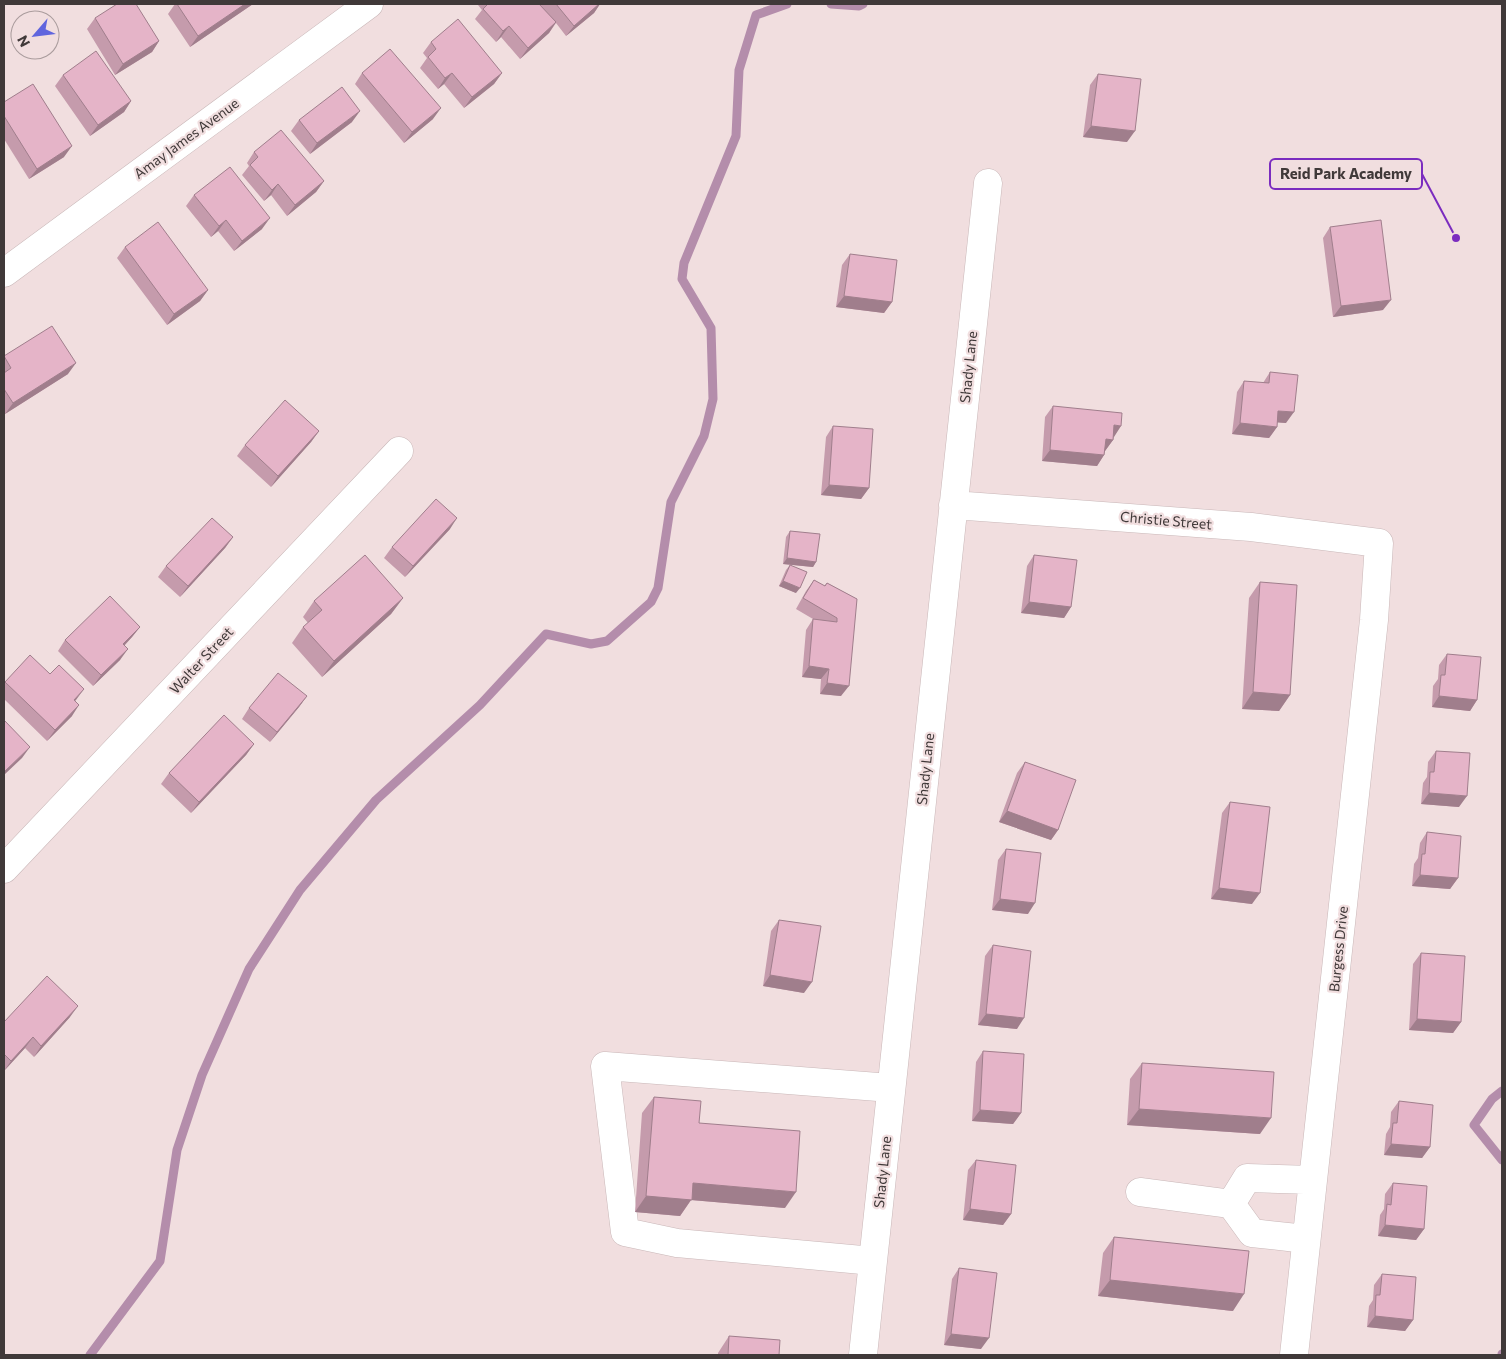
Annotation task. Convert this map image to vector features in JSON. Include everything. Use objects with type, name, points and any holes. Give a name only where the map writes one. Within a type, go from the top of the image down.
[{"type":"street","name":"Amay James Avenue","points":[[4,273],[369,4]]},
{"type":"street","name":"Shady Lane","points":[[863,1355],[988,184]]},
{"type":"street","name":"Walter Street","points":[[4,870],[399,451]]},
{"type":"street","name":"Christie Street","points":[[953,506],[1251,527],[1379,543]]},
{"type":"street","name":"Burgess Drive","points":[[1294,1355],[1374,620],[1379,543]]},
{"type":"street","points":[[873,1262],[677,1243],[625,1232],[606,1066],[891,1088]]},
{"type":"street","points":[[1231,1204],[1248,1178],[1313,1180]]},
{"type":"street","points":[[1140,1192],[1231,1204],[1252,1233],[1306,1239]]},
{"type":"building","points":[[117,4],[136,4],[159,41],[123,64],[95,18]]},
{"type":"building","points":[[177,4],[245,4],[198,36]]},
{"type":"building","points":[[488,4],[539,4],[556,22],[528,48],[509,26],[503,31],[483,9]]},
{"type":"building","points":[[556,4],[599,4],[574,26]]},
{"type":"building","points":[[458,19],[502,73],[472,97],[452,73],[445,78],[428,57],[436,49],[431,42]]},
{"type":"building","points":[[390,49],[441,108],[412,132],[362,73]]},
{"type":"building","points":[[96,51],[131,101],[98,125],[63,75]]},
{"type":"building","points":[[1098,74],[1141,79],[1135,131],[1091,126]]},
{"type":"building","points":[[33,84],[72,146],[37,169],[4,116],[4,102]]},
{"type":"building","points":[[342,87],[360,111],[317,143],[299,120]]},
{"type":"building","points":[[281,130],[324,181],[295,205],[278,184],[272,190],[250,165],[258,157],[254,152]]},
{"type":"building","points":[[230,167],[270,218],[242,241],[226,220],[219,226],[194,195]]},
{"type":"building","points":[[1381,220],[1391,300],[1341,306],[1330,227]]},
{"type":"building","points":[[158,222],[208,290],[174,314],[125,247]]},
{"type":"building","points":[[850,254],[897,260],[892,302],[844,296]]},
{"type":"building","points":[[52,326],[76,363],[13,403],[4,389],[4,373],[11,368],[4,356]]},
{"type":"building","points":[[1270,372],[1298,375],[1294,412],[1278,411],[1277,427],[1240,423],[1244,381],[1269,383]]},
{"type":"building","points":[[285,400],[319,431],[278,476],[245,445]]},
{"type":"building","points":[[1053,406],[1122,413],[1121,426],[1114,425],[1113,440],[1106,439],[1104,455],[1050,450]]},
{"type":"building","points":[[833,426],[873,429],[869,488],[829,485]]},
{"type":"building","points":[[436,499],[457,518],[413,566],[392,547]]},
{"type":"building","points":[[212,518],[233,537],[188,586],[166,566]]},
{"type":"building","points":[[790,531],[820,534],[816,562],[787,558]]},
{"type":"building","points":[[365,555],[403,598],[334,661],[303,627],[322,610],[314,601]]},
{"type":"building","points":[[1034,555],[1077,560],[1071,607],[1029,602]]},
{"type":"building","points":[[790,565],[807,572],[800,588],[783,581]]},
{"type":"building","points":[[814,580],[825,586],[827,583],[857,599],[849,686],[827,683],[829,669],[809,666],[813,619],[837,622],[837,618],[803,598]]},
{"type":"building","points":[[1260,582],[1297,585],[1290,695],[1253,692]]},
{"type":"building","points":[[110,596],[140,627],[123,644],[128,649],[101,675],[65,640]]},
{"type":"building","points":[[1447,654],[1481,657],[1477,700],[1439,696],[1441,675],[1445,675]]},
{"type":"building","points":[[30,655],[50,674],[59,665],[84,689],[74,700],[79,705],[55,730],[5,682]]},
{"type":"building","points":[[278,673],[307,696],[277,732],[249,708]]},
{"type":"building","points":[[224,715],[254,744],[199,802],[169,773]]},
{"type":"building","points":[[4,720],[30,747],[4,772]]},
{"type":"building","points":[[1436,751],[1470,753],[1467,796],[1429,793],[1430,772],[1434,772]]},
{"type":"building","points":[[1025,762],[1076,780],[1058,830],[1007,811]]},
{"type":"building","points":[[1230,802],[1270,807],[1260,893],[1219,888]]},
{"type":"building","points":[[1427,832],[1461,836],[1458,878],[1420,875],[1422,854],[1425,854]]},
{"type":"building","points":[[1006,849],[1041,853],[1035,903],[1000,899]]},
{"type":"building","points":[[779,920],[821,926],[812,982],[770,975]]},
{"type":"building","points":[[993,945],[1031,951],[1024,1018],[986,1014]]},
{"type":"building","points":[[1421,953],[1465,956],[1461,1022],[1417,1019]]},
{"type":"building","points":[[47,976],[78,1006],[41,1046],[33,1037],[11,1061],[4,1054],[4,1022]]},
{"type":"building","points":[[983,1051],[1024,1054],[1021,1113],[980,1110]]},
{"type":"building","points":[[1142,1063],[1274,1072],[1271,1118],[1139,1109]]},
{"type":"building","points":[[654,1097],[701,1101],[699,1123],[800,1131],[796,1192],[693,1183],[692,1200],[646,1196]]},
{"type":"building","points":[[1399,1101],[1433,1105],[1430,1147],[1391,1144],[1393,1123],[1397,1123]]},
{"type":"building","points":[[976,1160],[1016,1165],[1011,1214],[970,1209]]},
{"type":"building","points":[[1393,1183],[1427,1186],[1424,1229],[1385,1225],[1387,1204],[1391,1205]]},
{"type":"building","points":[[1114,1237],[1249,1251],[1244,1294],[1110,1280]]},
{"type":"building","points":[[959,1268],[997,1273],[989,1338],[951,1334]]},
{"type":"building","points":[[1382,1274],[1416,1277],[1413,1320],[1375,1316],[1376,1295],[1380,1295]]},
{"type":"building","points":[[729,1336],[780,1340],[779,1355],[728,1355]]},
{"type":"waterway","points":[[90,1355],[160,1261],[177,1150],[202,1075],[249,969],[300,890],[376,800],[480,705],[546,634],[591,644],[607,641],[651,602],[658,588],[671,502],[704,436],[713,399],[711,328],[682,279],[684,263],[736,136],[739,70],[756,15],[787,4]]},
{"type":"waterway","points":[[831,4],[859,6],[863,4]]},
{"type":"waterway","points":[[1502,1091],[1492,1099],[1474,1125],[1502,1160]]},
{"type":"place","name":"Reid Park Academy","points":[[1456,238]]}]
